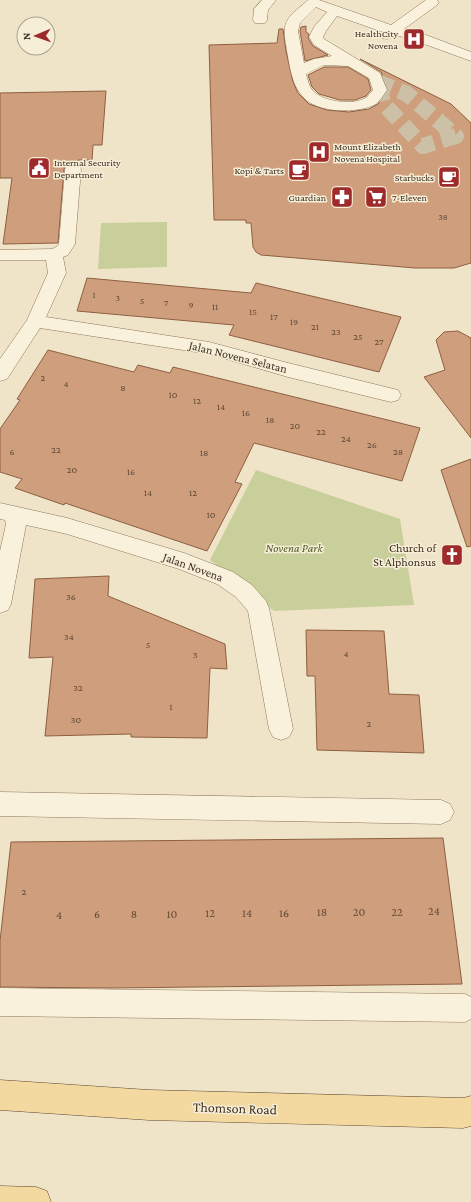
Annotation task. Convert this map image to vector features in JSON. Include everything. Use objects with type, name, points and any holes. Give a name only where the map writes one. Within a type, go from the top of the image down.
[{"type":"main road","name":"Thomson Road","points":[[0,1095],[149,1105],[463,1113],[471,1111]]},
{"type":"main road","points":[[0,1201],[36,1202]]},
{"type":"street","points":[[260,20],[262,9],[269,0]]},
{"type":"street","points":[[336,10],[319,30],[316,37],[319,42],[375,76],[380,90],[370,101],[346,106],[321,103],[312,98],[304,89],[291,31],[293,22],[310,1],[336,10],[371,24],[461,67]]},
{"type":"street","points":[[391,33],[432,2]]},
{"type":"street","points":[[391,33],[471,57]]},
{"type":"street","points":[[300,72],[311,64],[327,59],[353,63]]},
{"type":"street","points":[[0,255],[54,254],[62,251],[67,244],[73,169]]},
{"type":"street","points":[[0,374],[35,321],[56,273],[54,254]]},
{"type":"street","name":"Jalan Novena Selatan","points":[[35,321],[208,348],[288,370],[391,395]]},
{"type":"street","points":[[0,604],[16,524],[8,513]]},
{"type":"street","name":"Jalan Novena","points":[[8,513],[67,526],[184,562],[225,578],[244,591],[258,608],[281,729]]},
{"type":"street","points":[[0,804],[441,812]]},
{"type":"street","points":[[0,1002],[465,1008]]},
{"type":"green space","points":[[167,222],[167,267],[98,269],[101,223]]},
{"type":"green space","name":"Novena Park","points":[[256,470],[400,519],[414,605],[274,611],[210,560]]},
{"type":"building","points":[[306,26],[306,32],[309,34],[308,38],[313,46],[328,55],[305,61],[300,31],[301,27]]},
{"type":"building","name":"Mount Elizabeth Novena Hospital","points":[[279,29],[283,29],[293,82],[298,93],[309,104],[327,110],[349,112],[369,109],[378,104],[388,89],[381,72],[360,59],[451,104],[471,123],[471,263],[454,268],[415,268],[261,255],[256,252],[253,247],[251,223],[246,223],[246,220],[214,220],[209,45],[277,43]]},
{"type":"building","points":[[324,67],[348,67],[368,79],[371,90],[366,96],[355,100],[340,100],[319,94],[312,87],[308,75]]},
{"type":"building","name":"Internal Security Department","points":[[106,91],[102,145],[93,145],[92,160],[78,160],[77,164],[73,163],[67,165],[64,169],[58,243],[3,244],[12,178],[0,178],[0,93]]},
{"type":"building","points":[[87,278],[251,293],[256,283],[401,317],[379,372],[229,335],[234,325],[77,311]]},
{"type":"building","points":[[458,331],[471,338],[471,438],[424,377],[445,370],[436,340],[444,332]]},
{"type":"building","points":[[48,350],[134,372],[138,365],[170,373],[173,367],[420,428],[402,481],[254,443],[235,482],[242,484],[207,551],[65,503],[64,505],[15,488],[22,479],[0,472],[0,429],[20,400],[17,399]]},
{"type":"building","points":[[471,459],[471,546],[467,547],[441,470]]},
{"type":"building","points":[[109,576],[108,596],[225,644],[227,669],[210,668],[207,738],[131,737],[131,734],[45,736],[53,657],[29,658],[35,579]]},
{"type":"building","points":[[306,630],[384,631],[389,694],[419,695],[424,753],[317,750],[315,676],[307,676]]},
{"type":"building","points":[[443,838],[462,984],[111,988],[0,987],[0,941],[11,842]]},
{"type":"tunnel","points":[[377,82],[407,94],[456,136],[423,146],[383,103],[380,90]]},
{"type":"place","name":"HealthCity Novena","points":[[414,39]]},
{"type":"place","name":"Mount Elizabeth Novena Hospital","points":[[319,152]]},
{"type":"place","name":"Internal Security Department","points":[[39,168]]},
{"type":"place","name":"Kopi & Tarts","points":[[299,170]]},
{"type":"place","name":"Starbucks","points":[[449,177]]},
{"type":"place","name":"Guardian","points":[[342,197]]},
{"type":"place","name":"7-Eleven","points":[[376,197]]},
{"type":"place","name":"Church of St Alphonsus","points":[[452,555]]}]
